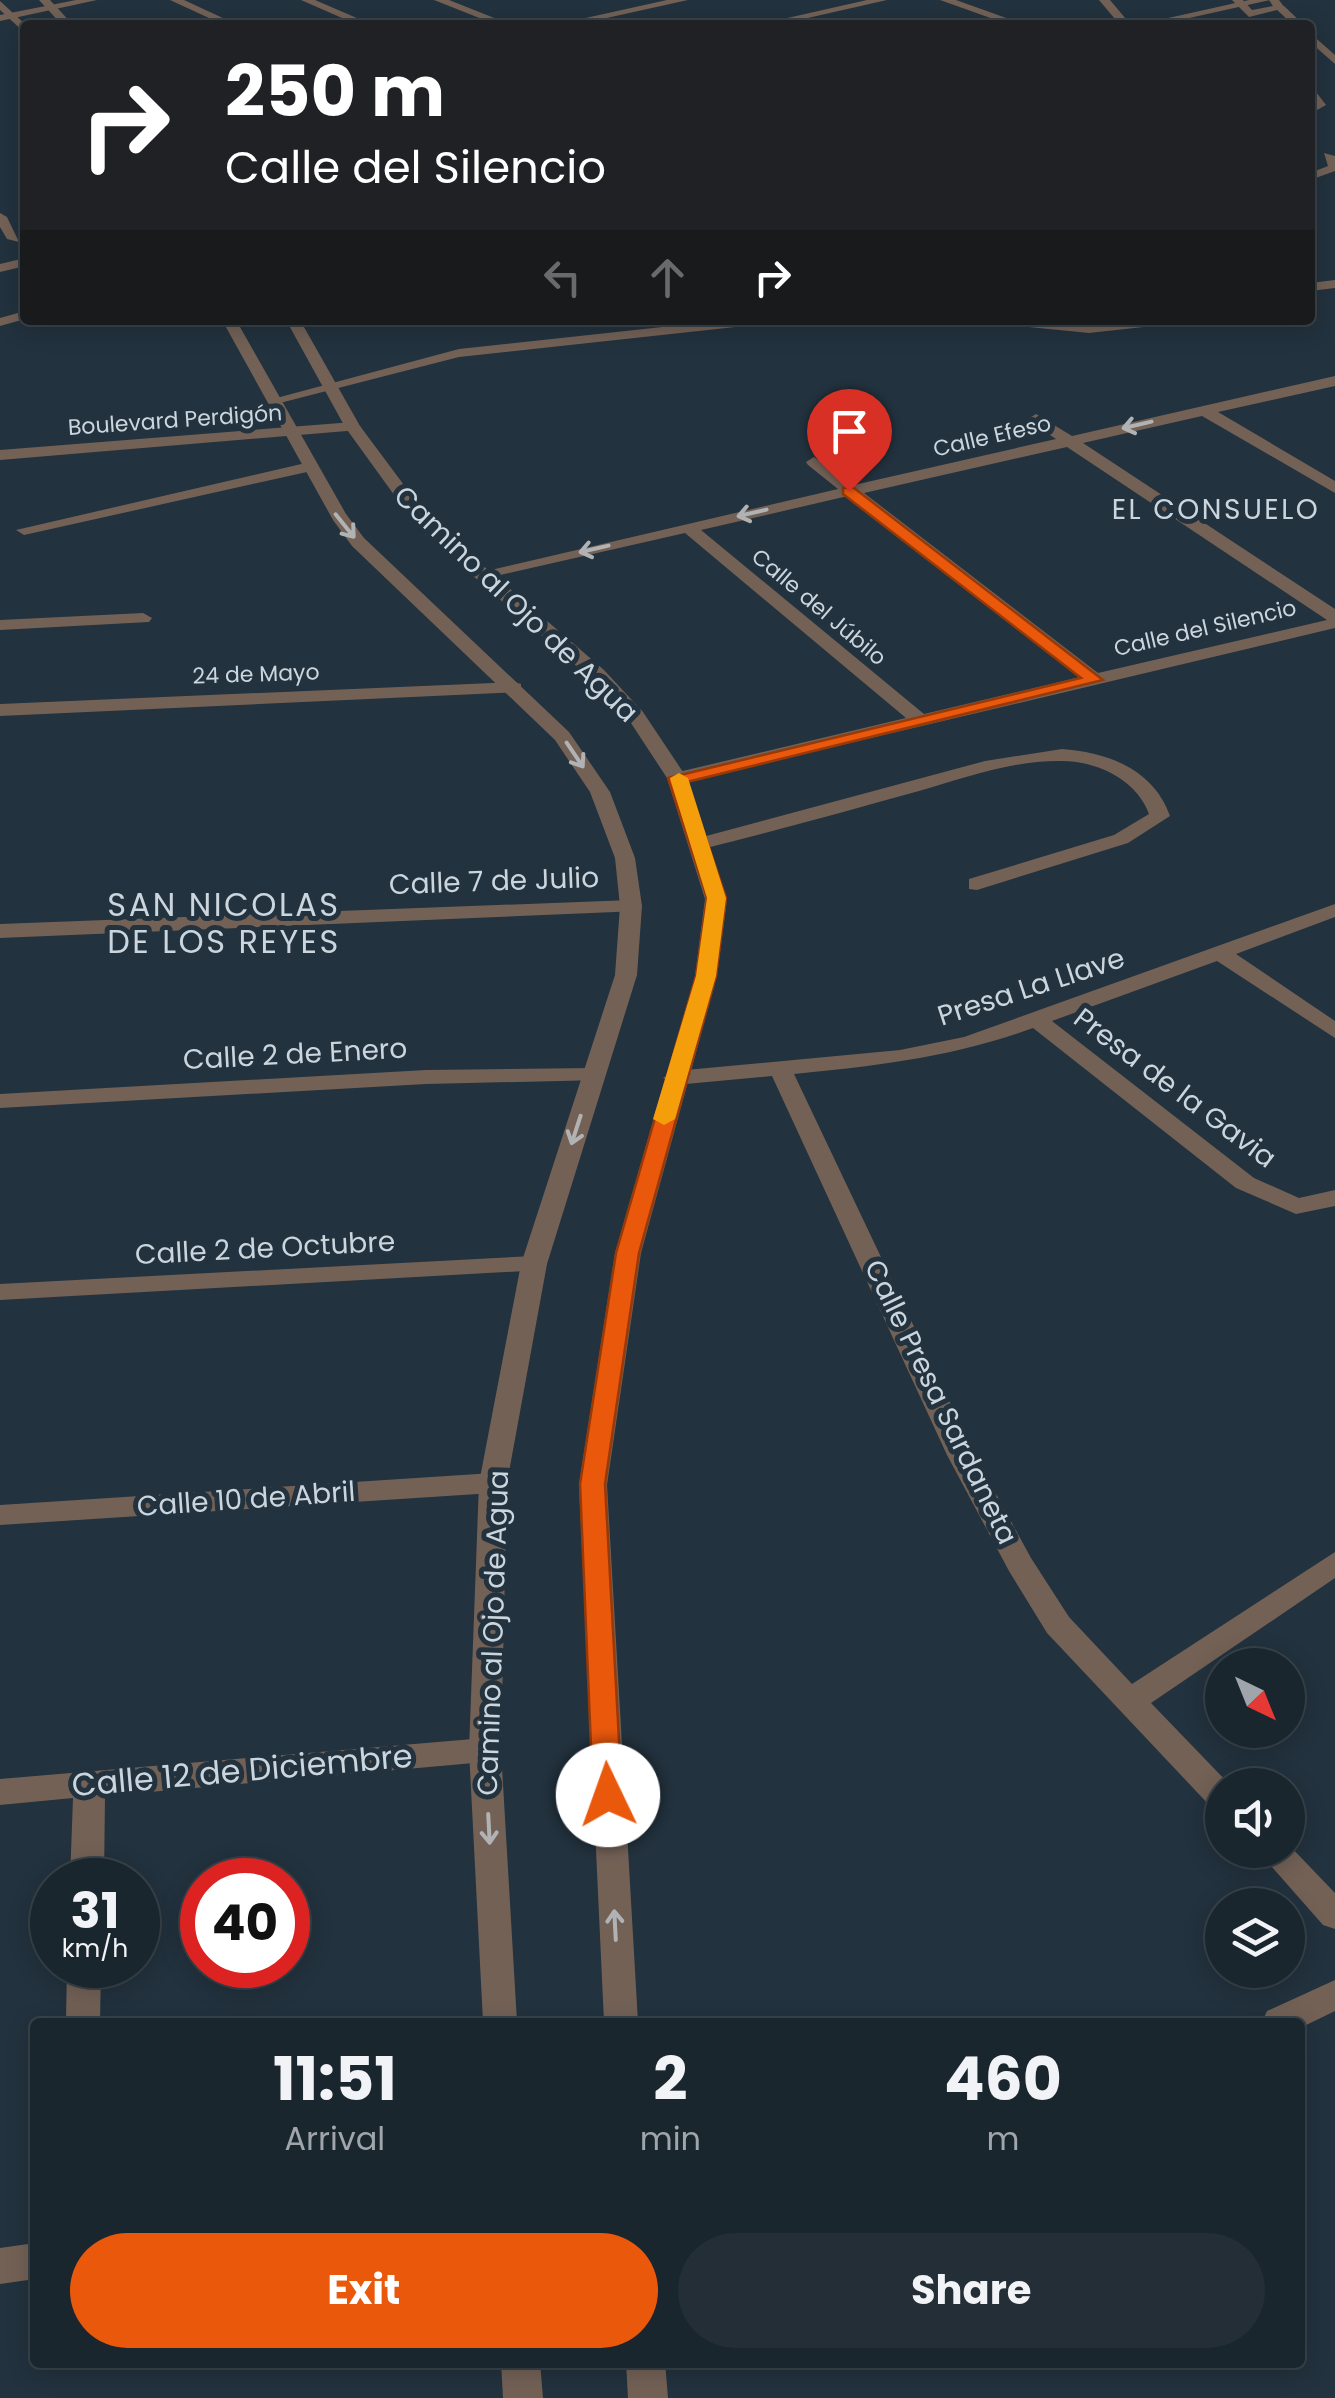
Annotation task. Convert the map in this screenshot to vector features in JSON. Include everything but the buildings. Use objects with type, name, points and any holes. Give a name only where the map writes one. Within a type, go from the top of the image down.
[{"type":"street","points":[[0,4],[5,17],[48,4],[92,0]]},
{"type":"street","points":[[174,0],[221,20]]},
{"type":"street","points":[[306,0],[356,20]]},
{"type":"street","points":[[439,0],[493,20]]},
{"type":"street","points":[[583,20],[683,0]]},
{"type":"street","points":[[785,20],[882,0]]},
{"type":"street","points":[[944,0],[1005,20]]},
{"type":"street","points":[[980,0],[992,16]]},
{"type":"street","points":[[1104,0],[1122,20]]},
{"type":"street","points":[[1169,20],[1265,0]]},
{"type":"street","points":[[1212,20],[1243,6],[1277,4]]},
{"type":"street","points":[[585,5],[612,14]]},
{"type":"street","points":[[818,13],[838,20]]},
{"type":"street","points":[[1315,41],[1335,61]]},
{"type":"street","points":[[0,217],[14,239]]},
{"type":"street","name":"Camino al Ojo de Agua","points":[[232,325],[276,400],[331,509],[358,542],[562,736],[600,792],[625,858],[631,906],[626,975],[534,1264],[493,1482],[485,1750],[500,2018]]},
{"type":"street","name":"Camino al Ojo de Agua","points":[[296,325],[352,427],[424,524],[597,674],[636,716],[677,778],[702,843],[716,898],[706,976],[628,1253],[592,1484],[621,2018]]},
{"type":"street","name":"Calle Efeso","points":[[482,574],[1334,382]]},
{"type":"street","points":[[1203,410],[1335,488]]},
{"type":"street","points":[[1036,419],[1335,620]]},
{"type":"street","name":"Boulevard Perdigón","points":[[0,454],[352,427]]},
{"type":"street","points":[[814,462],[1095,680]]},
{"type":"street","points":[[24,530],[310,466]]},
{"type":"street","name":"Calle del Júbilo","points":[[689,528],[920,720]]},
{"type":"street","points":[[0,625],[143,618]]},
{"type":"street","name":"Calle del Silencio","points":[[677,778],[1335,620]]},
{"type":"street","name":"24 de Mayo","points":[[0,710],[514,688]]},
{"type":"street","points":[[702,843],[954,775],[1044,756],[1066,755],[1112,766],[1158,804],[1160,816],[1121,839],[978,884]]},
{"type":"street","name":"Calle 7 de Julio","points":[[0,931],[631,906]]},
{"type":"street","name":"Presa La Llave","points":[[675,1078],[900,1057],[970,1044],[1335,910]]},
{"type":"street","points":[[1220,953],[1335,1031]]},
{"type":"street","name":"Presa de la Gavia","points":[[1038,1021],[1245,1183],[1296,1206],[1335,1198]]},
{"type":"street","name":"Calle Presa Sardaneta","points":[[780,1068],[961,1455],[1019,1563],[1058,1625],[1205,1780]]},
{"type":"street","name":"Calle 2 de Enero","points":[[0,1101],[426,1077],[594,1076]]},
{"type":"street","name":"Calle 2 de Octubre","points":[[0,1292],[534,1264]]},
{"type":"street","name":"Calle 10 de Abril","points":[[0,1515],[493,1482]]},
{"type":"street","points":[[1130,1701],[1335,1564]]},
{"type":"street","name":"Calle 12 de Diciembre","points":[[0,1792],[485,1750]]},
{"type":"street","points":[[87,1858],[89,1783]]},
{"type":"street","points":[[1290,1868],[1335,1915]]},
{"type":"street","points":[[83,2018],[84,1988]]},
{"type":"street","points":[[1287,2018],[1335,1995]]},
{"type":"street","points":[[0,2266],[30,2262]]},
{"type":"street","points":[[520,2368],[523,2398]]},
{"type":"street","points":[[646,2368],[648,2398]]},
{"type":"lane","points":[[1315,175],[1333,168],[1332,155]]},
{"type":"lane","points":[[276,400],[459,353],[717,325]]},
{"type":"lane","points":[[1049,325],[1089,329],[1125,325]]},
{"type":"slow traffic","points":[[664,1119],[706,976],[716,898],[679,778]]},
{"type":"district","name":"EL CONSUELO","points":[[1216,509]]},
{"type":"district","name":"SAN NICOLAS DE LOS REYES","points":[[224,922]]},
{"type":"route","points":[[608,1795],[592,1484],[628,1253],[706,976],[716,898],[702,843],[677,778],[1095,680],[849,491]]}]
